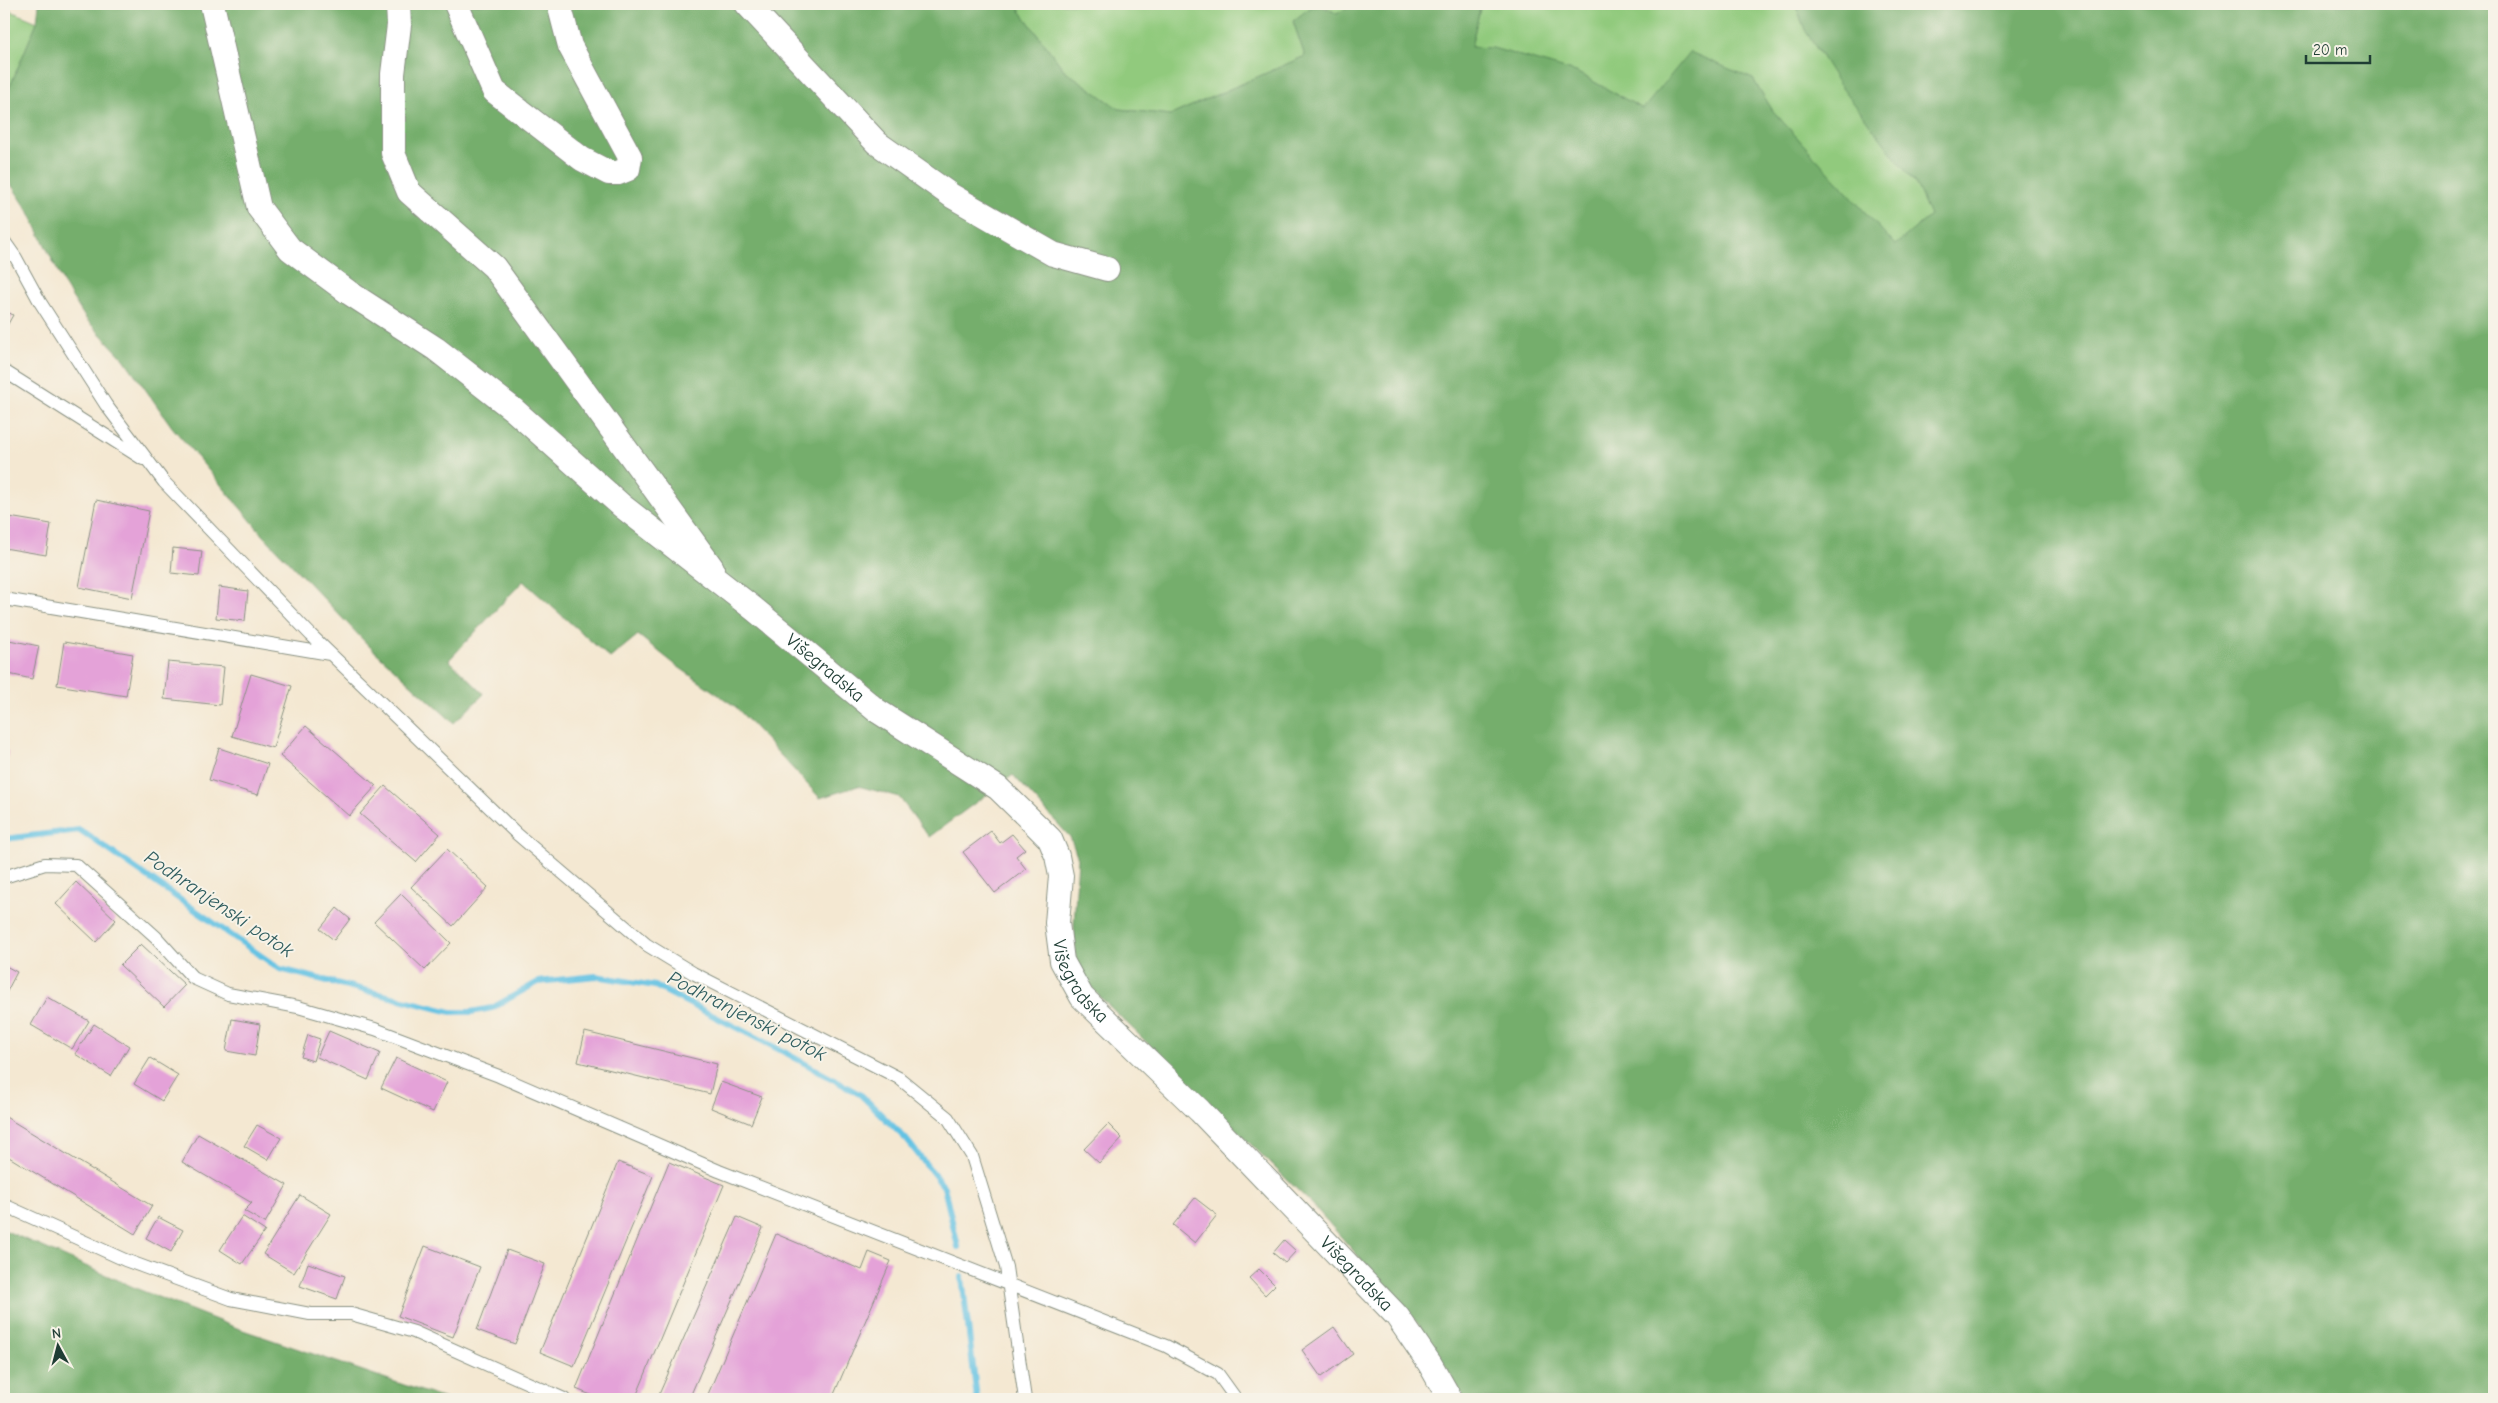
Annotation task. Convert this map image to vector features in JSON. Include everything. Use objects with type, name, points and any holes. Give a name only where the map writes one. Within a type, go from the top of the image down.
[{"type":"street","points":[[212,4],[259,208],[290,248],[318,270],[436,349],[514,410],[622,506],[726,588]]},
{"type":"street","points":[[398,4],[399,25],[393,74],[392,153],[409,192],[494,267],[726,588]]},
{"type":"street","points":[[456,4],[494,91],[582,159],[609,173],[618,173],[628,169],[630,156],[570,46],[558,4]]},
{"type":"street","points":[[747,4],[877,143],[952,196],[1053,254],[1107,269]]},
{"type":"street","name":"Višegradska","points":[[726,588],[876,710],[998,788],[1050,839],[1057,856],[1061,876],[1057,923],[1062,961],[1082,997],[1200,1111],[1397,1316],[1430,1364],[1450,1399]]},
{"type":"lane","points":[[4,241],[16,258],[40,302],[106,405],[164,482],[330,654],[517,834],[646,945],[693,973],[899,1078],[948,1118],[972,1156],[1006,1267],[1025,1399]]},
{"type":"lane","points":[[4,371],[149,462]]},
{"type":"lane","points":[[4,599],[330,654]]},
{"type":"lane","points":[[4,877],[45,864],[76,865],[156,937],[193,978],[228,994],[298,1007],[393,1036],[499,1076],[719,1170],[1166,1346],[1218,1374],[1236,1399]]},
{"type":"lane","points":[[4,1205],[125,1260],[231,1299],[310,1314],[351,1314],[414,1332],[564,1399]]},
{"type":"green space","points":[[39,4],[1015,4],[1064,70],[1119,109],[1171,115],[1305,56],[1293,21],[1314,6],[1323,7],[1337,14],[1353,4],[1481,4],[1471,47],[1493,48],[1576,72],[1643,109],[1690,52],[1753,79],[1773,111],[1895,245],[1930,216],[1917,186],[1839,84],[1805,30],[1795,4],[2494,4],[2494,1399],[1465,1399],[1424,1331],[1313,1205],[1094,991],[1076,959],[1074,925],[1078,858],[1070,837],[1013,775],[929,837],[899,797],[858,786],[820,798],[736,707],[677,666],[638,635],[610,658],[523,581],[449,660],[484,694],[454,723],[369,646],[264,536],[172,427],[124,359],[86,319],[65,286],[28,210],[4,174],[4,101],[37,22]]},
{"type":"green space","points":[[1015,4],[1316,4],[1293,21],[1305,56],[1171,115],[1119,109],[1064,70]]},
{"type":"green space","points":[[1322,4],[1353,4],[1337,14]]},
{"type":"green space","points":[[1481,4],[1795,4],[1806,29],[1820,53],[1916,185],[1930,216],[1895,246],[1773,111],[1753,79],[1643,109],[1576,72],[1471,47]]},
{"type":"green space","points":[[4,8],[37,22],[4,101]]},
{"type":"green space","points":[[4,1230],[140,1290],[237,1328],[445,1399],[4,1399]]},
{"type":"building","points":[[4,310],[13,315],[4,331]]},
{"type":"building","points":[[96,500],[149,511],[132,598],[79,587]]},
{"type":"building","points":[[9,517],[51,524],[46,555],[4,548]]},
{"type":"building","points":[[173,548],[202,551],[199,576],[171,573]]},
{"type":"building","points":[[219,587],[248,591],[245,621],[216,618]]},
{"type":"building","points":[[4,639],[39,646],[32,679],[4,673]]},
{"type":"building","points":[[64,642],[133,654],[126,696],[57,685]]},
{"type":"building","points":[[168,662],[224,667],[220,705],[164,699]]},
{"type":"building","points":[[251,674],[292,686],[273,748],[232,736]]},
{"type":"building","points":[[306,726],[376,786],[349,816],[280,756]]},
{"type":"building","points":[[219,748],[268,764],[258,795],[209,780]]},
{"type":"building","points":[[4,750],[8,751],[5,772],[4,772]]},
{"type":"building","points":[[385,786],[440,834],[416,862],[360,814]]},
{"type":"building","points":[[991,831],[1000,843],[1012,834],[1025,849],[1016,856],[1026,869],[995,893],[963,852]]},
{"type":"building","points":[[447,849],[488,887],[453,926],[411,887]]},
{"type":"building","points":[[76,882],[116,920],[96,942],[56,904]]},
{"type":"building","points":[[401,894],[451,943],[425,970],[374,922]]},
{"type":"building","points":[[337,908],[350,919],[334,940],[320,929]]},
{"type":"building","points":[[141,944],[185,985],[164,1007],[120,965]]},
{"type":"building","points":[[4,965],[17,972],[4,997]]},
{"type":"building","points":[[47,997],[89,1021],[72,1049],[31,1025]]},
{"type":"building","points":[[232,1019],[260,1024],[255,1056],[226,1051]]},
{"type":"building","points":[[94,1024],[129,1046],[111,1076],[75,1054]]},
{"type":"building","points":[[329,1031],[380,1053],[368,1080],[317,1057]]},
{"type":"building","points":[[585,1032],[717,1064],[710,1094],[578,1062]]},
{"type":"building","points":[[308,1035],[320,1039],[313,1061],[301,1057]]},
{"type":"building","points":[[150,1058],[178,1075],[162,1101],[134,1084]]},
{"type":"building","points":[[396,1058],[447,1082],[433,1112],[381,1088]]},
{"type":"building","points":[[721,1082],[762,1097],[751,1124],[711,1108]]},
{"type":"building","points":[[4,1116],[152,1206],[135,1234],[4,1154]]},
{"type":"building","points":[[1108,1124],[1122,1138],[1099,1163],[1084,1149]]},
{"type":"building","points":[[257,1125],[281,1138],[268,1160],[244,1146]]},
{"type":"building","points":[[198,1134],[287,1185],[265,1223],[244,1211],[252,1203],[182,1162]]},
{"type":"building","points":[[618,1162],[653,1176],[574,1366],[540,1352]]},
{"type":"building","points":[[669,1162],[724,1185],[635,1399],[601,1399],[576,1389]]},
{"type":"building","points":[[300,1195],[331,1214],[294,1273],[263,1254]]},
{"type":"building","points":[[1195,1198],[1217,1215],[1195,1243],[1173,1225]]},
{"type":"building","points":[[242,1216],[265,1231],[242,1264],[220,1250]]},
{"type":"building","points":[[158,1217],[183,1230],[171,1252],[146,1238]]},
{"type":"building","points":[[737,1217],[763,1228],[689,1399],[657,1399]]},
{"type":"building","points":[[776,1234],[862,1270],[869,1252],[891,1261],[832,1399],[706,1399]]},
{"type":"building","points":[[1284,1240],[1296,1251],[1285,1263],[1273,1253]]},
{"type":"building","points":[[425,1246],[480,1267],[453,1337],[398,1316]]},
{"type":"building","points":[[507,1250],[545,1264],[515,1344],[477,1330]]},
{"type":"building","points":[[308,1263],[345,1276],[337,1299],[300,1286]]},
{"type":"building","points":[[1259,1269],[1275,1285],[1265,1295],[1249,1278]]},
{"type":"building","points":[[1334,1327],[1353,1354],[1321,1377],[1302,1350]]},
{"type":"waterway","name":"Podhranjenski potok","points":[[4,839],[80,830],[280,969],[451,1012],[471,1012],[492,1008],[538,982],[596,976],[655,986],[788,1054],[861,1095],[906,1139],[944,1187],[958,1247]]},
{"type":"waterway","name":"Podhranjenski potok","points":[[962,1277],[977,1399]]}]
